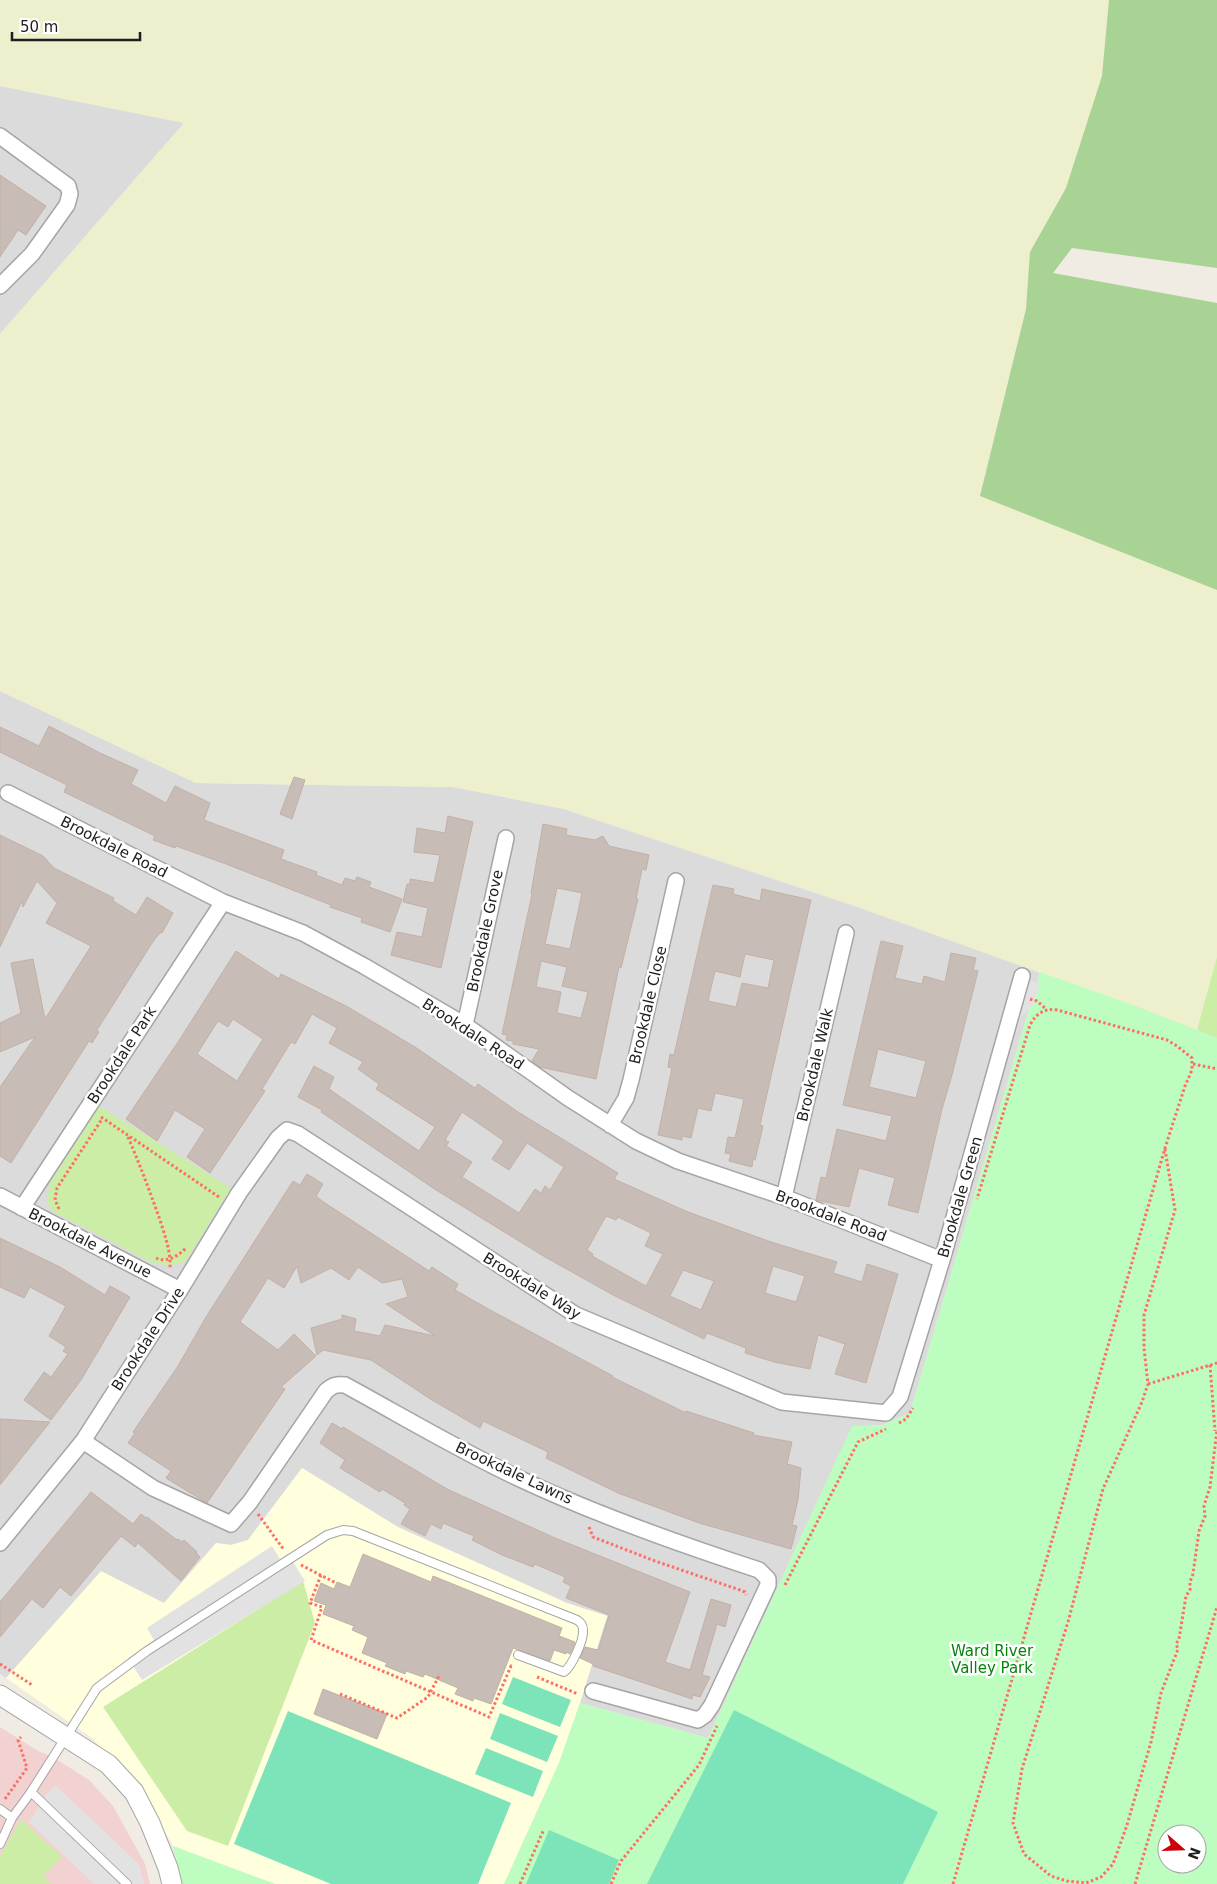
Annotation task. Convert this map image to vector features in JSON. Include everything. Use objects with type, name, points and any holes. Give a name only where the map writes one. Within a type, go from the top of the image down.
[{"type":"street","points":[[0,136],[68,186],[70,194],[68,205],[32,254],[0,286]]},
{"type":"street","name":"Brookdale Road","points":[[8,793],[223,902],[303,933],[364,966],[465,1025],[568,1098],[636,1141],[678,1161],[784,1197],[942,1260]]},
{"type":"street","name":"Brookdale Grove","points":[[465,1025],[506,838]]},
{"type":"street","name":"Brookdale Close","points":[[610,1125],[626,1098],[631,1080],[676,881]]},
{"type":"street","name":"Brookdale Park","points":[[22,1208],[223,902]]},
{"type":"street","name":"Brookdale Walk","points":[[784,1197],[846,933]]},
{"type":"street","name":"Brookdale Green","points":[[888,1420],[900,1397],[942,1260],[1022,976]]},
{"type":"street","name":"Brookdale Drive","points":[[0,1543],[83,1441],[175,1287],[278,1138],[288,1130]]},
{"type":"street","name":"Brookdale Way","points":[[288,1130],[298,1134],[576,1316],[782,1402],[888,1420]]},
{"type":"street","name":"Brookdale Avenue","points":[[0,1196],[175,1287]]},
{"type":"street","name":"Brookdale Lawns","points":[[83,1441],[153,1488],[231,1524],[250,1502],[326,1391],[332,1386],[346,1385],[429,1432],[516,1477],[658,1536],[759,1570],[768,1579],[768,1585],[712,1705],[705,1715],[698,1720],[587,1693]]},
{"type":"street","points":[[0,1695],[108,1764],[134,1792],[150,1823],[168,1868],[172,1884]]},
{"type":"lane","points":[[0,1844],[12,1818],[67,1737],[97,1688],[104,1681],[327,1535],[343,1530],[353,1531],[577,1620],[583,1628],[583,1635],[571,1665],[564,1672],[518,1655]]},
{"type":"lane","points":[[31,1792],[128,1884]]},
{"type":"lane","points":[[0,1809],[12,1818]]},
{"type":"path","points":[[953,1884],[1165,1148],[1193,1064],[1188,1054],[1166,1040],[1057,1010],[1046,1009],[1039,1013],[1030,1024],[976,1205]]},
{"type":"path","points":[[1193,1064],[1217,1070]]},
{"type":"path","points":[[92,1101],[102,1119],[220,1196],[214,1204]]},
{"type":"path","points":[[65,1213],[59,1210],[55,1200],[58,1188],[102,1119]]},
{"type":"path","points":[[128,1137],[148,1185],[171,1258],[175,1287]]},
{"type":"path","points":[[1165,1148],[1175,1210],[1144,1315],[1144,1348],[1148,1384],[1142,1402],[1103,1489],[1068,1622],[1022,1769],[1013,1823],[1024,1854],[1051,1876],[1067,1881],[1086,1883],[1101,1876],[1113,1864],[1127,1825],[1151,1742],[1161,1693],[1178,1649],[1176,1644],[1179,1639],[1186,1596],[1190,1590],[1199,1532],[1205,1516],[1204,1506],[1210,1487],[1217,1430]]},
{"type":"path","points":[[151,1255],[160,1260],[171,1258],[179,1255],[188,1246]]},
{"type":"path","points":[[1148,1384],[1217,1363]]},
{"type":"path","points":[[1210,1365],[1216,1438]]},
{"type":"path","points":[[888,1420],[906,1419],[915,1405]]},
{"type":"path","points":[[588,1523],[593,1537],[655,1562],[745,1592],[746,1600]]},
{"type":"path","points":[[321,1575],[310,1603],[322,1608],[310,1640],[489,1717],[511,1666],[519,1669]]},
{"type":"path","points":[[1135,1884],[1217,1607]]},
{"type":"path","points":[[0,1664],[32,1685]]},
{"type":"path","points":[[528,1673],[587,1693]]},
{"type":"path","points":[[340,1694],[397,1718],[428,1697],[440,1674]]},
{"type":"path","points":[[0,1805],[28,1768],[18,1740],[21,1737]]},
{"type":"path","points":[[520,1884],[544,1828]]},
{"type":"shaded area","points":[[0,0],[1109,0],[1102,76],[1066,188],[1030,252],[1026,309],[980,495],[1217,590],[1217,957],[1197,1030],[855,906],[564,809],[453,787],[196,783],[0,691],[0,334],[184,123],[0,86]]},
{"type":"shaded area","points":[[0,86],[184,123],[0,334]]},
{"type":"shaded area","points":[[0,691],[196,783],[453,787],[564,809],[855,906],[1040,972],[910,1413],[882,1425],[852,1427],[708,1738],[580,1703],[607,1616],[567,1603],[398,1527],[302,1468],[248,1540],[231,1545],[216,1543],[164,1603],[6,1678],[0,1674]]},
{"type":"shaded area","points":[[1023,978],[1040,983],[1034,1004],[1021,1017],[1017,1032],[1008,1029]]},
{"type":"shaded area","points":[[302,1468],[398,1527],[567,1603],[607,1616],[559,1763],[504,1884],[275,1884],[173,1846],[128,1777],[92,1738],[6,1678],[101,1571],[164,1603],[216,1543],[231,1545],[248,1540]]},
{"type":"shaded area","points":[[272,1546],[280,1559],[288,1554],[305,1581],[142,1680],[128,1658],[154,1640],[147,1628]]},
{"type":"shaded area","points":[[0,1727],[89,1780],[113,1806],[145,1864],[150,1884],[0,1884]]},
{"type":"shaded area","points":[[55,1785],[139,1864],[144,1884],[94,1884],[29,1822],[46,1795]]},
{"type":"green space","points":[[1109,0],[1217,0],[1217,268],[1072,248],[1053,273],[1217,303],[1217,590],[980,496],[1026,309],[1030,252],[1066,188],[1102,76]]},
{"type":"green space","points":[[1217,957],[1217,1038],[1197,1030]]},
{"type":"green space","name":"Ward River Valley Park","points":[[1040,972],[1141,1008],[1217,1038],[1217,1884],[504,1884],[559,1763],[580,1703],[708,1738],[852,1426],[882,1425],[910,1413]]},
{"type":"green space","points":[[99,1106],[231,1188],[185,1262],[171,1265],[155,1264],[52,1211],[47,1200],[50,1183]]},
{"type":"green space","points":[[303,1581],[315,1623],[228,1846],[187,1831],[103,1707]]},
{"type":"green space","points":[[513,1677],[571,1700],[560,1727],[502,1704]]},
{"type":"green space","points":[[734,1710],[938,1812],[903,1884],[647,1884]]},
{"type":"green space","points":[[288,1711],[511,1803],[478,1884],[331,1884],[234,1844]]},
{"type":"green space","points":[[500,1713],[558,1736],[547,1762],[490,1739]]},
{"type":"green space","points":[[486,1748],[543,1771],[533,1797],[475,1774]]},
{"type":"green space","points":[[21,1819],[62,1857],[43,1876],[52,1884],[0,1884],[0,1856]]},
{"type":"green space","points":[[549,1830],[619,1860],[609,1884],[526,1884]]},
{"type":"green space","points":[[173,1846],[275,1884],[182,1884]]},
{"type":"building","points":[[0,175],[46,206],[26,235],[18,230],[0,257]]},
{"type":"building","points":[[49,726],[100,753],[138,770],[131,784],[166,803],[175,786],[210,803],[204,820],[284,850],[281,859],[317,872],[316,875],[342,885],[345,878],[355,881],[357,877],[371,882],[369,887],[402,899],[390,932],[361,922],[362,918],[330,907],[331,905],[226,864],[153,840],[155,836],[64,792],[67,785],[0,752],[0,727],[39,746]]},
{"type":"building","points":[[294,777],[305,780],[292,819],[280,814]]},
{"type":"building","points":[[448,816],[473,822],[441,968],[391,955],[397,932],[422,937],[428,908],[403,902],[410,879],[434,883],[440,855],[414,852],[417,828],[445,833]]},
{"type":"building","points":[[543,824],[567,829],[566,835],[595,840],[603,836],[609,846],[649,855],[646,870],[642,869],[636,899],[638,899],[621,968],[619,967],[596,1079],[540,1067],[532,1061],[539,1049],[513,1044],[513,1041],[506,1040],[507,1035],[502,1034]],"holes":[[[557,888],[582,893],[570,949],[545,944]],[[541,961],[567,967],[562,986],[588,992],[581,1018],[557,1013],[561,992],[536,987]]]},
{"type":"building","points":[[0,835],[43,856],[54,868],[114,898],[113,901],[136,915],[147,897],[173,913],[162,933],[154,940],[97,1030],[99,1032],[92,1043],[89,1041],[11,1163],[0,1156],[0,1087],[35,1037],[0,1052],[0,1023],[21,1013],[11,963],[33,959],[45,1019],[91,946],[46,923],[57,903],[37,881],[23,907],[22,901],[0,947]]},
{"type":"building","points":[[713,885],[734,889],[733,894],[760,901],[762,889],[811,900],[760,1125],[763,1126],[752,1167],[729,1161],[731,1154],[725,1153],[728,1137],[735,1138],[744,1099],[715,1093],[711,1111],[698,1108],[691,1138],[682,1136],[682,1140],[658,1135],[672,1068],[668,1067],[670,1054],[674,1055]],"holes":[[[745,954],[774,960],[768,988],[742,983],[736,1007],[708,1001],[715,971],[740,977]]]},
{"type":"building","points":[[881,941],[903,946],[895,978],[922,984],[924,976],[945,982],[951,953],[976,958],[973,970],[978,971],[942,1109],[918,1213],[888,1205],[895,1178],[859,1168],[849,1207],[816,1200],[821,1177],[826,1178],[837,1129],[886,1141],[892,1116],[843,1105]],"holes":[[[878,1049],[926,1061],[916,1098],[869,1087]]]},
{"type":"building","points":[[236,951],[279,979],[281,974],[348,1007],[415,1047],[475,1088],[478,1084],[518,1112],[618,1173],[614,1179],[688,1212],[771,1242],[837,1262],[833,1273],[862,1282],[867,1264],[898,1274],[866,1383],[835,1374],[845,1344],[818,1335],[810,1369],[774,1362],[745,1353],[746,1348],[707,1333],[704,1339],[615,1296],[545,1257],[436,1190],[321,1112],[322,1110],[298,1097],[314,1066],[334,1077],[329,1089],[419,1151],[435,1127],[376,1089],[379,1084],[358,1069],[363,1062],[329,1043],[337,1028],[312,1014],[295,1044],[291,1042],[262,1089],[265,1091],[210,1173],[187,1157],[205,1129],[175,1110],[157,1141],[126,1119]],"holes":[[[233,1019],[263,1039],[237,1081],[197,1054],[218,1021],[228,1027]],[[462,1112],[504,1141],[492,1159],[509,1170],[527,1143],[564,1167],[550,1190],[545,1186],[541,1193],[535,1189],[519,1213],[462,1177],[472,1162],[446,1146],[449,1142],[445,1140]],[[606,1216],[616,1220],[618,1217],[651,1233],[645,1246],[663,1254],[646,1286],[592,1256],[593,1254],[587,1250]],[[773,1266],[805,1276],[796,1302],[765,1293]],[[683,1270],[714,1281],[701,1310],[670,1296]]]},
{"type":"building","points":[[307,1174],[323,1184],[316,1196],[322,1201],[429,1271],[432,1267],[458,1284],[455,1290],[492,1311],[612,1377],[686,1413],[686,1411],[754,1433],[753,1435],[792,1442],[787,1464],[801,1468],[798,1500],[792,1525],[797,1526],[791,1549],[699,1523],[618,1493],[546,1458],[548,1452],[483,1421],[480,1428],[432,1400],[371,1360],[323,1350],[317,1355],[311,1328],[342,1319],[342,1315],[356,1319],[354,1331],[380,1336],[385,1325],[435,1336],[386,1304],[408,1297],[402,1279],[382,1283],[358,1267],[349,1280],[331,1268],[301,1283],[297,1266],[284,1288],[268,1278],[240,1322],[278,1350],[294,1334],[316,1356],[281,1387],[285,1389],[207,1503],[166,1478],[171,1471],[128,1443],[135,1433],[133,1432],[178,1366],[206,1317],[293,1181],[300,1185]]},
{"type":"building","points":[[0,1238],[60,1267],[105,1295],[110,1286],[130,1297],[81,1380],[51,1420],[24,1400],[44,1372],[51,1377],[68,1354],[63,1351],[66,1347],[49,1336],[66,1306],[30,1287],[24,1298],[0,1287]]},
{"type":"building","points":[[0,1419],[50,1422],[0,1485]]},
{"type":"building","points":[[332,1423],[342,1429],[343,1427],[447,1489],[555,1538],[690,1592],[665,1662],[690,1670],[711,1599],[731,1605],[725,1627],[717,1624],[702,1675],[710,1677],[700,1697],[693,1695],[692,1699],[593,1666],[593,1664],[580,1658],[585,1647],[598,1650],[609,1615],[566,1598],[571,1586],[563,1582],[565,1577],[535,1564],[533,1567],[502,1555],[472,1540],[474,1536],[443,1523],[441,1529],[431,1524],[425,1536],[401,1524],[410,1509],[404,1505],[405,1503],[382,1489],[380,1492],[340,1468],[345,1460],[320,1443]]},
{"type":"building","points":[[91,1492],[133,1524],[141,1514],[147,1517],[177,1540],[182,1542],[184,1540],[200,1557],[181,1581],[138,1543],[135,1547],[121,1536],[71,1596],[60,1587],[43,1608],[32,1599],[0,1637],[0,1602]]},
{"type":"building","points":[[363,1554],[431,1582],[433,1576],[562,1628],[559,1636],[575,1642],[572,1650],[570,1654],[566,1652],[566,1654],[554,1650],[550,1661],[513,1648],[491,1704],[474,1698],[473,1701],[455,1694],[458,1688],[425,1674],[423,1677],[406,1671],[405,1674],[385,1666],[387,1663],[362,1653],[368,1637],[352,1630],[354,1626],[323,1614],[326,1605],[314,1601],[321,1583],[334,1589],[337,1582],[350,1587]]},
{"type":"building","points":[[323,1689],[387,1714],[377,1739],[314,1714]]}]
